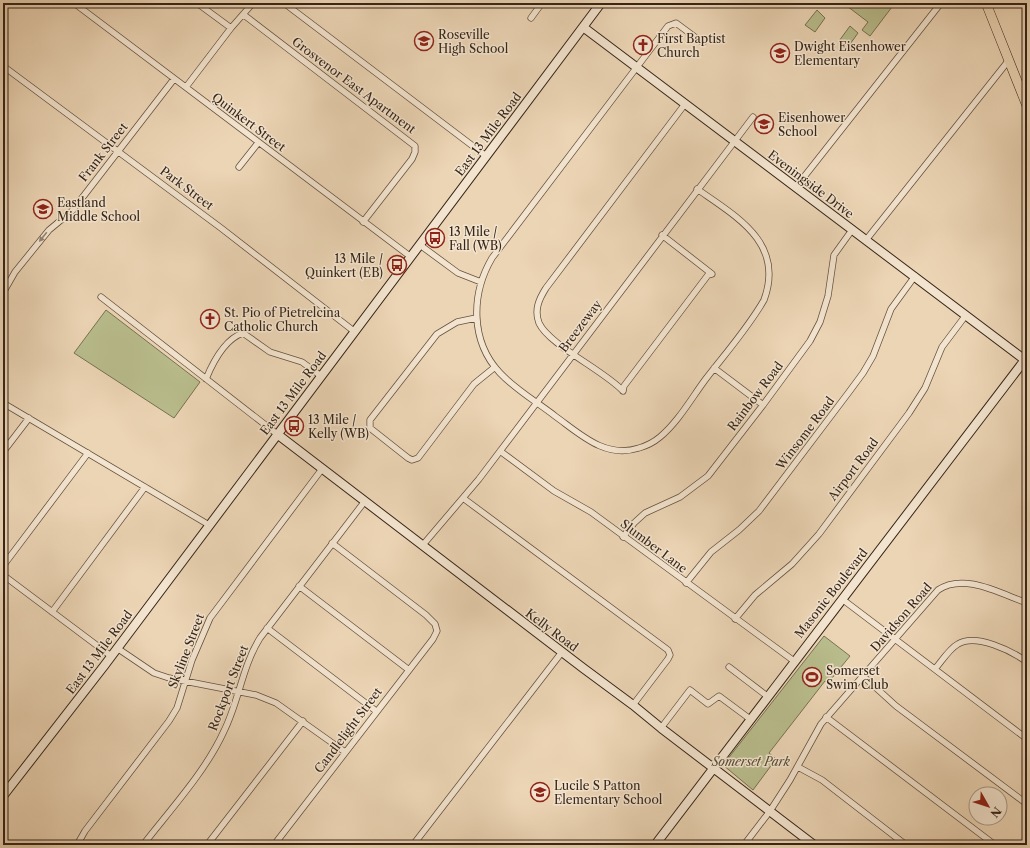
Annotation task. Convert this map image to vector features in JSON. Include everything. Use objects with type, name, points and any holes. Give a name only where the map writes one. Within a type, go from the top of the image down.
[{"type":"main road","points":[[986,3],[1027,106]]},
{"type":"street","name":"Quinkert Street","points":[[74,3],[411,258]]},
{"type":"street","points":[[197,3],[231,28]]},
{"type":"street","points":[[186,87],[231,28],[253,3]]},
{"type":"street","points":[[284,3],[486,156]]},
{"type":"street","points":[[531,18],[542,3]]},
{"type":"street","name":"East 13 Mile Road","points":[[3,796],[111,656],[601,3]]},
{"type":"street","points":[[796,187],[942,3]]},
{"type":"street","name":"Grosvenor East Apartment","points":[[244,15],[415,146],[415,152],[412,159],[363,222]]},
{"type":"street","points":[[697,189],[750,230],[760,240],[768,257],[770,280],[764,300],[669,429],[659,438],[638,449],[613,450],[589,441],[506,379],[495,367],[482,344],[476,318],[477,298],[481,282],[496,254],[670,24],[679,25],[703,42]]},
{"type":"street","name":"Eveningside Drive","points":[[583,27],[852,230],[1026,358]]},
{"type":"street","points":[[866,240],[1009,60]]},
{"type":"street","name":"Park Street","points":[[3,66],[118,151],[355,332]]},
{"type":"street","name":"Frank Street","points":[[3,293],[15,272],[49,230],[72,211],[174,79]]},
{"type":"street","points":[[662,235],[712,274],[708,275],[624,386],[623,391],[543,329],[537,314],[539,301],[546,288],[685,104]]},
{"type":"street","name":"Breezeway","points":[[422,546],[463,498],[500,451],[733,140],[753,117]]},
{"type":"street","points":[[239,167],[258,143]]},
{"type":"street","name":"Rainbow Road","points":[[623,537],[645,513],[680,497],[708,476],[810,341],[820,322],[828,296],[834,255],[852,230]]},
{"type":"street","points":[[420,245],[458,272],[481,282]]},
{"type":"street","name":"Winsome Road","points":[[686,583],[711,552],[739,530],[759,511],[844,398],[870,360],[891,309],[915,276]]},
{"type":"street","points":[[101,297],[277,434]]},
{"type":"street","name":"Airport Road","points":[[735,619],[755,595],[792,564],[819,534],[912,408],[930,377],[942,347],[966,315]]},
{"type":"street","points":[[476,318],[457,322],[436,334],[370,420],[369,425],[373,431],[408,458],[414,460],[420,456],[474,384],[495,367]]},
{"type":"street","points":[[206,379],[213,364],[227,345],[243,333],[270,352],[302,362],[321,376]]},
{"type":"street","name":"Masonic Boulevard","points":[[655,845],[712,768],[1026,358]]},
{"type":"street","points":[[714,368],[762,405]]},
{"type":"street","points":[[3,403],[209,525]]},
{"type":"street","points":[[3,452],[29,418]]},
{"type":"street","name":"Kelly Road","points":[[277,434],[814,845]]},
{"type":"street","name":"Slumber Lane","points":[[500,451],[554,491],[581,505],[794,661]]},
{"type":"street","points":[[3,566],[88,453]]},
{"type":"street","name":"Skyline Street","points":[[77,845],[169,721],[177,708],[201,638],[217,606],[322,469]]},
{"type":"street","points":[[52,612],[145,487]]},
{"type":"street","points":[[463,498],[668,649],[670,653],[668,659],[633,705]]},
{"type":"street","name":"Rockport Street","points":[[143,845],[214,750],[225,730],[249,657],[267,628],[365,501]]},
{"type":"street","name":"Candlelight Street","points":[[274,845],[436,635],[438,627],[426,615],[332,543]]},
{"type":"street","points":[[3,575],[111,656]]},
{"type":"street","name":"Davidson Road","points":[[744,845],[770,812],[798,767],[815,734],[826,717],[896,640],[932,597],[949,584],[971,584],[1027,603]]},
{"type":"street","points":[[300,586],[409,670]]},
{"type":"street","points":[[842,599],[1027,739]]},
{"type":"street","points":[[267,628],[376,711]]},
{"type":"street","points":[[935,669],[959,643],[970,640],[1010,650],[1027,662]]},
{"type":"street","points":[[117,648],[154,673],[256,695],[276,703],[345,752]]},
{"type":"street","points":[[413,845],[562,652]]},
{"type":"street","points":[[729,667],[767,696]]},
{"type":"street","points":[[863,676],[902,710],[1027,804]]},
{"type":"street","points":[[661,728],[690,690],[708,704],[719,696],[750,719]]},
{"type":"street","points":[[826,717],[995,845]]},
{"type":"street","points":[[208,845],[302,721]]},
{"type":"street","points":[[798,767],[822,780],[906,845]]},
{"type":"green space","points":[[843,3],[895,3],[870,36],[862,30],[868,22]]},
{"type":"green space","points":[[817,10],[825,18],[815,32],[805,25]]},
{"type":"green space","points":[[850,26],[858,33],[848,47],[839,41]]},
{"type":"green space","points":[[106,310],[200,382],[174,418],[74,353]]},
{"type":"green space","name":"Somerset Park","points":[[824,636],[850,656],[828,683],[825,681],[769,753],[776,759],[753,790],[723,765]]},
{"type":"place","name":"Roseville High School","points":[[424,41]]},
{"type":"place","name":"First Baptist Church","points":[[643,45]]},
{"type":"place","name":"Dwight Eisenhower Elementary","points":[[780,53]]},
{"type":"place","name":"Eisenhower School","points":[[764,124]]},
{"type":"place","name":"Eastland Middle School","points":[[43,209]]},
{"type":"place","name":"13 Mile / Fall (WB)","points":[[435,238]]},
{"type":"place","name":"13 Mile / Quinkert (EB)","points":[[397,265]]},
{"type":"place","name":"St. Pio of Pietrelcina Catholic Church","points":[[210,319]]},
{"type":"place","name":"13 Mile / Kelly (WB)","points":[[294,426]]},
{"type":"place","name":"Somerset Swim Club","points":[[812,677]]},
{"type":"place","name":"Lucile S Patton Elementary School","points":[[540,792]]}]
